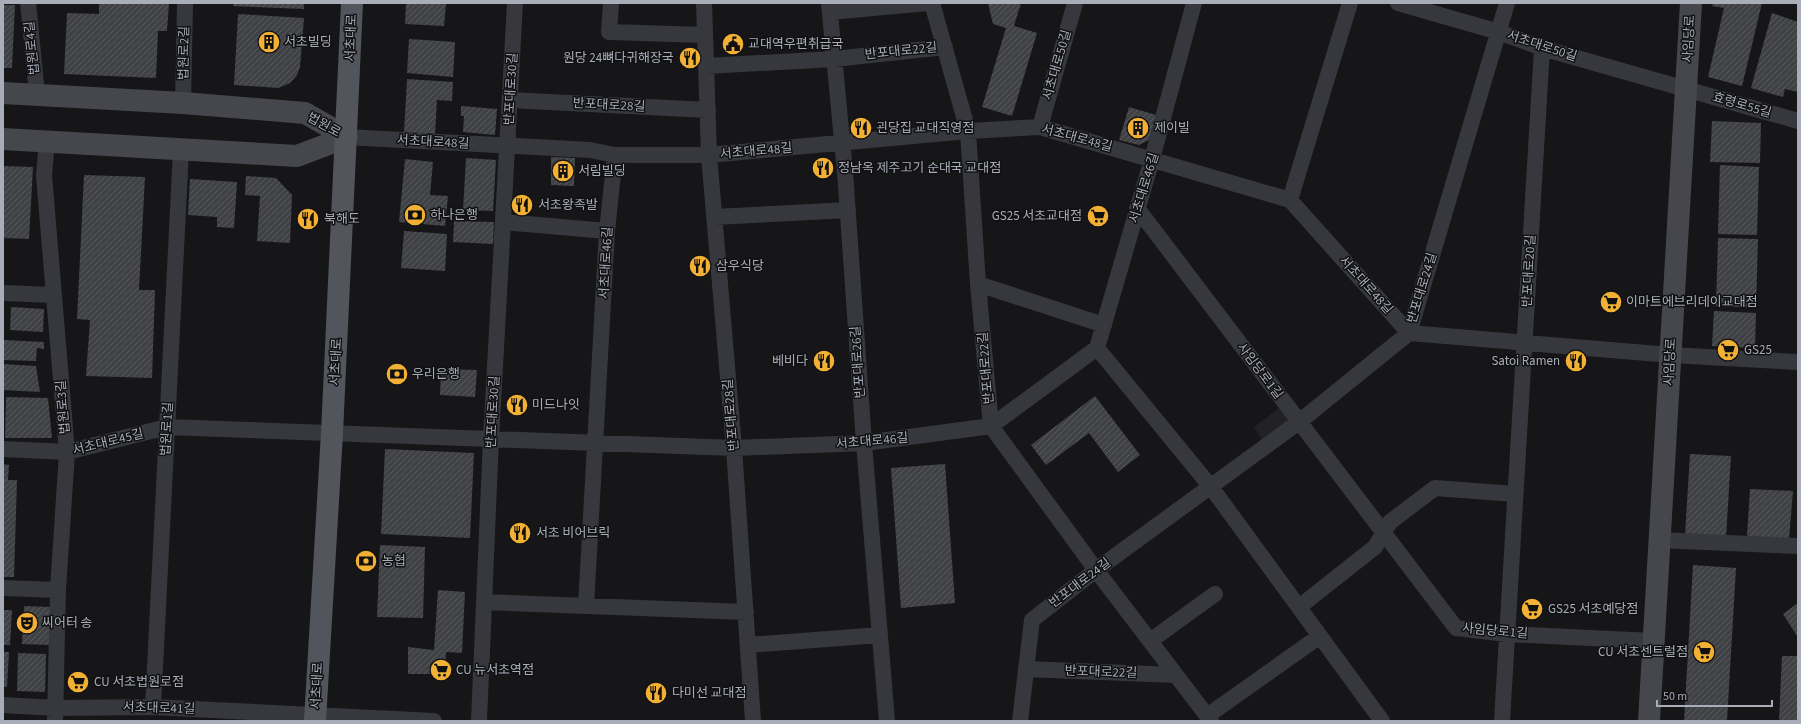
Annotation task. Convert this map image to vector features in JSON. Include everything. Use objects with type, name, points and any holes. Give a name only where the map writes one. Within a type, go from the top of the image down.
[{"type":"main road","name":"서초대로","points":[[315,718],[332,432],[347,137],[352,3]]},
{"type":"main road","name":"사임당로","points":[[1649,721],[1690,3]]},
{"type":"main road","name":"법원로","points":[[3,93],[183,103],[305,113],[347,137]]},
{"type":"main road","name":"법원로","points":[[3,138],[297,156],[347,137]]},
{"type":"street","name":"법원로4길","points":[[28,3],[37,94]]},
{"type":"street","name":"법원로2길","points":[[183,103],[185,3]]},
{"type":"street","name":"반포대로30길","points":[[479,721],[491,439],[515,3]]},
{"type":"street","points":[[611,3],[609,32],[705,35]]},
{"type":"street","name":"반포대로28길","points":[[704,3],[709,155],[734,448],[753,721]]},
{"type":"street","points":[[829,8],[928,3]]},
{"type":"street","name":"반포대로22길","points":[[932,3],[968,132],[978,284],[991,426]]},
{"type":"street","name":"서초대로50길","points":[[1040,127],[1075,3]]},
{"type":"street","name":"서초대로46길","points":[[332,432],[734,448],[864,443],[991,426],[1097,348],[1152,159],[1194,3]]},
{"type":"street","points":[[1290,200],[1350,3]]},
{"type":"street","name":"서초대로50길","points":[[1398,3],[1499,32],[1542,48],[1686,89]]},
{"type":"street","name":"반포대로24길","points":[[1020,721],[1032,620],[1096,570],[1299,422],[1409,333],[1507,3]]},
{"type":"street","name":"반포대로26길","points":[[829,8],[848,210],[864,443],[887,721]]},
{"type":"street","name":"반포대로22길","points":[[706,66],[834,59],[945,47]]},
{"type":"street","name":"반포대로20길","points":[[1502,721],[1542,48]]},
{"type":"street","name":"효령로55길","points":[[1686,89],[1798,121]]},
{"type":"street","name":"반포대로28길","points":[[510,100],[708,110]]},
{"type":"street","name":"서초대로48길","points":[[347,137],[590,150],[615,155],[709,155],[1040,127],[1290,200],[1409,333]]},
{"type":"street","name":"법원로3길","points":[[47,141],[44,175],[67,452],[58,590],[55,714]]},
{"type":"street","name":"법원로1길","points":[[153,707],[182,150]]},
{"type":"street","name":"서초대로46길","points":[[586,606],[607,231],[615,155]]},
{"type":"street","name":"사임당로1길","points":[[1137,208],[1456,628],[1507,634],[1653,641]]},
{"type":"street","points":[[714,217],[848,210]]},
{"type":"street","points":[[504,222],[607,231]]},
{"type":"street","points":[[978,284],[1104,325]]},
{"type":"street","points":[[3,293],[53,295]]},
{"type":"street","points":[[1409,333],[1671,355],[1798,362]]},
{"type":"street","points":[[1097,348],[1211,487],[1382,721]]},
{"type":"street","points":[[991,426],[1096,570],[1209,718],[1320,636]]},
{"type":"street","name":"서초대로45길","points":[[3,449],[67,452],[167,427],[332,432]]},
{"type":"street","points":[[1299,607],[1375,547],[1390,522],[1435,488],[1515,494]]},
{"type":"street","points":[[1659,540],[1798,546]]},
{"type":"street","points":[[3,588],[58,590]]},
{"type":"street","points":[[1150,641],[1215,594]]},
{"type":"street","points":[[484,602],[746,612]]},
{"type":"street","points":[[748,645],[880,635]]},
{"type":"street","name":"반포대로22길","points":[[1026,669],[1176,675]]},
{"type":"street","name":"서초대로41길","points":[[3,705],[55,714],[153,707],[315,718],[434,721]]},
{"type":"shaded area","points":[[1282,406],[1293,418],[1262,440],[1254,427]]},
{"type":"building","points":[[99,3],[169,3],[167,31],[158,31],[156,78],[64,74],[67,13],[99,14]]},
{"type":"building","points":[[234,3],[304,3],[304,9],[233,6]]},
{"type":"building","points":[[406,3],[446,3],[444,26],[405,24]]},
{"type":"building","points":[[988,3],[1021,3],[1014,26],[1037,33],[1012,116],[982,107],[1006,28],[993,24]]},
{"type":"building","points":[[1713,3],[1762,3],[1742,86],[1708,77],[1724,8],[1712,6]]},
{"type":"building","points":[[3,5],[15,5],[12,68],[3,68]]},
{"type":"building","points":[[1772,13],[1798,22],[1798,92],[1785,89],[1783,97],[1751,88]]},
{"type":"building","name":"서초빌딩","points":[[238,14],[304,18],[300,67],[297,75],[290,83],[278,88],[234,85]]},
{"type":"building","points":[[409,39],[455,42],[453,77],[407,73]]},
{"type":"building","points":[[407,79],[453,82],[452,101],[437,100],[435,134],[404,132]]},
{"type":"building","points":[[461,106],[497,109],[495,135],[463,132],[464,116],[461,116]]},
{"type":"building","name":"제이빌","points":[[1129,107],[1156,115],[1149,140],[1139,145],[1119,140]]},
{"type":"building","points":[[1712,121],[1761,123],[1760,163],[1710,162]]},
{"type":"building","name":"서림빌딩","points":[[551,157],[575,158],[574,186],[551,185]]},
{"type":"building","points":[[466,158],[496,160],[493,211],[463,210]]},
{"type":"building","points":[[405,159],[433,162],[430,195],[448,196],[445,226],[399,222]]},
{"type":"building","points":[[1720,165],[1759,167],[1757,235],[1718,234]]},
{"type":"building","points":[[3,166],[33,167],[29,239],[3,238]]},
{"type":"building","points":[[84,175],[145,177],[139,290],[155,290],[152,378],[86,376],[90,320],[77,319]]},
{"type":"building","points":[[246,176],[276,178],[292,195],[290,243],[257,241],[260,196],[245,195]]},
{"type":"building","points":[[190,179],[237,182],[234,228],[217,227],[217,217],[188,215]]},
{"type":"building","points":[[454,221],[494,222],[493,244],[453,242]]},
{"type":"building","points":[[404,231],[447,234],[445,271],[401,268]]},
{"type":"building","points":[[1718,238],[1758,239],[1756,308],[1716,306]]},
{"type":"building","points":[[11,307],[44,309],[43,332],[10,330]]},
{"type":"building","points":[[1714,311],[1756,313],[1755,348],[1712,346]]},
{"type":"building","points":[[3,340],[44,342],[44,349],[37,348],[36,361],[3,360]]},
{"type":"building","points":[[3,364],[36,366],[40,392],[3,390]]},
{"type":"building","points":[[441,369],[477,370],[475,397],[440,395]]},
{"type":"building","points":[[1095,396],[1140,455],[1118,472],[1089,433],[1046,465],[1031,445]]},
{"type":"building","points":[[6,397],[48,398],[52,438],[5,438]]},
{"type":"building","points":[[385,449],[474,453],[470,538],[381,534]]},
{"type":"building","points":[[1690,454],[1731,456],[1726,538],[1685,535]]},
{"type":"building","points":[[3,464],[9,465],[8,480],[17,480],[14,577],[3,577]]},
{"type":"building","points":[[945,464],[955,603],[901,608],[891,468]]},
{"type":"building","points":[[1750,489],[1793,491],[1789,539],[1747,536]]},
{"type":"building","points":[[380,545],[425,547],[423,618],[377,617]]},
{"type":"building","points":[[1693,565],[1736,568],[1727,721],[1684,721]]},
{"type":"building","points":[[438,590],[465,592],[462,653],[446,652],[445,674],[408,674],[408,647],[434,650]]},
{"type":"building","points":[[1798,603],[1798,635],[1797,636],[1783,614]]},
{"type":"building","points":[[24,606],[51,607],[49,645],[22,644]]},
{"type":"building","points":[[3,610],[12,610],[10,645],[3,645]]},
{"type":"building","points":[[3,652],[9,652],[7,687],[3,687]]},
{"type":"building","points":[[18,653],[46,654],[45,692],[17,691]]},
{"type":"building","points":[[1782,656],[1798,656],[1798,721],[1779,721]]},
{"type":"place","name":"서초빌딩","points":[[269,42]]},
{"type":"place","name":"교대역우편취급국","points":[[733,44]]},
{"type":"place","name":"원당 24뼈다귀해장국","points":[[690,58]]},
{"type":"place","name":"괸당집 교대직영점","points":[[861,128]]},
{"type":"place","name":"제이빌","points":[[1138,128]]},
{"type":"place","name":"정남옥 제주고기 순대국 교대점","points":[[823,168]]},
{"type":"place","name":"서림빌딩","points":[[563,171]]},
{"type":"place","name":"서초왕족발","points":[[522,205]]},
{"type":"place","name":"하나은행","points":[[415,215]]},
{"type":"place","name":"GS25 서초교대점","points":[[1098,216]]},
{"type":"place","name":"북해도","points":[[308,219]]},
{"type":"place","name":"삼우식당","points":[[700,266]]},
{"type":"place","name":"이마트에브리데이교대점","points":[[1611,302]]},
{"type":"place","name":"GS25","points":[[1728,350]]},
{"type":"place","name":"베비다","points":[[824,361]]},
{"type":"place","name":"Satoi Ramen","points":[[1576,361]]},
{"type":"place","name":"우리은행","points":[[397,374]]},
{"type":"place","name":"미드나잇","points":[[517,405]]},
{"type":"place","name":"서초 비어브릭","points":[[520,533]]},
{"type":"place","name":"농협","points":[[366,561]]},
{"type":"place","name":"GS25 서초예당점","points":[[1532,609]]},
{"type":"place","name":"씨어터 송","points":[[27,623]]},
{"type":"place","name":"CU 서초센트럴점","points":[[1704,652]]},
{"type":"place","name":"CU 뉴서초역점","points":[[441,670]]},
{"type":"place","name":"CU 서초법원로점","points":[[78,682]]},
{"type":"place","name":"다미선 교대점","points":[[656,693]]}]
